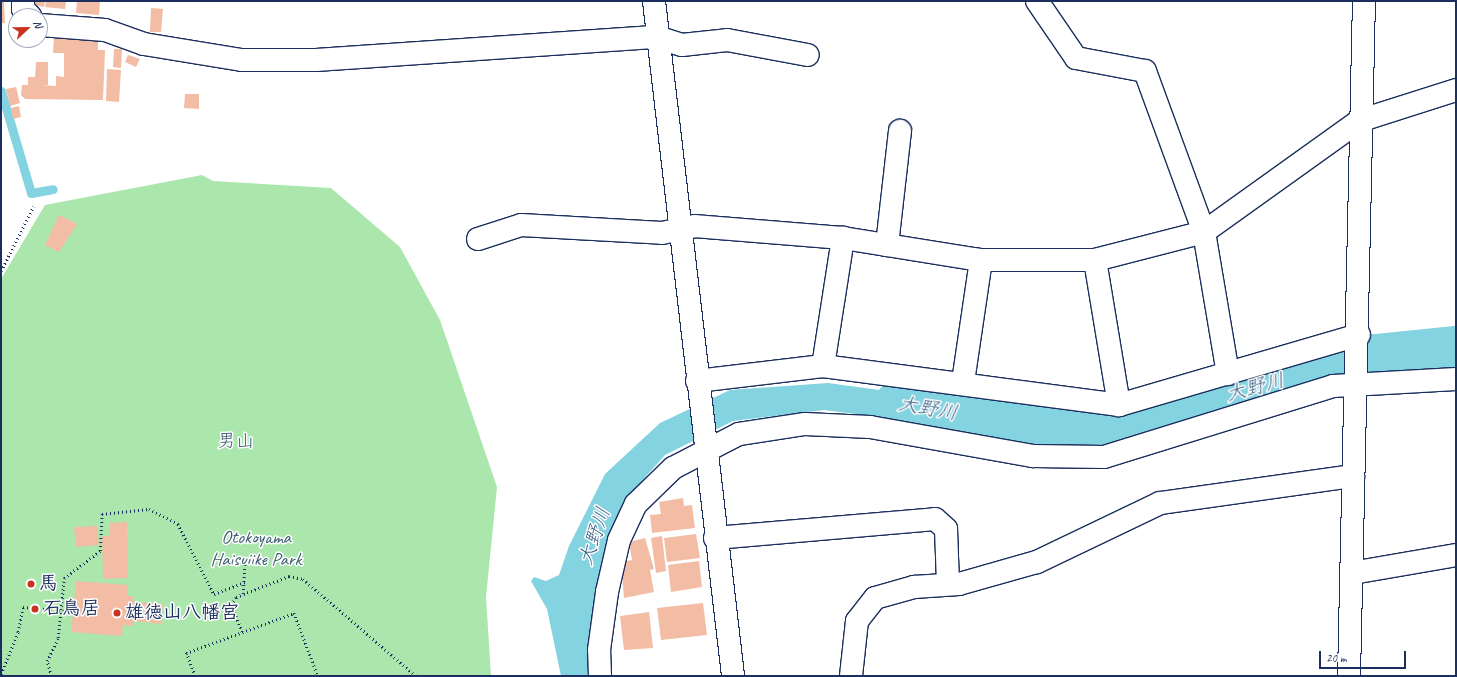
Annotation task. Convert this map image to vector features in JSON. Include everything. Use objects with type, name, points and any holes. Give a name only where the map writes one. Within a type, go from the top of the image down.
[{"type":"street","points":[[654,1],[678,229],[733,676]]},
{"type":"street","points":[[1037,1],[1076,58],[1145,71],[1204,232],[1228,374]]},
{"type":"street","points":[[1349,676],[1355,386],[1359,335],[1359,121],[1364,1]]},
{"type":"street","points":[[48,25],[105,30],[144,44],[242,60],[316,60],[657,36],[682,45],[727,40],[808,55]]},
{"type":"street","points":[[478,239],[521,225],[662,233],[694,226],[843,238],[981,260],[1095,260],[1204,232],[1359,121],[1456,90]]},
{"type":"street","points":[[887,245],[900,131]]},
{"type":"street","points":[[823,366],[843,238]]},
{"type":"street","points":[[964,382],[981,260]]},
{"type":"street","points":[[1095,260],[1119,405]]},
{"type":"street","points":[[697,381],[823,366],[964,382],[1119,405],[1359,335]]},
{"type":"street","points":[[600,676],[605,608],[625,524],[636,504],[660,478],[706,450],[740,434],[805,424],[870,427],[1033,456],[1104,457],[1299,394],[1333,386],[1355,386],[1456,379]]},
{"type":"street","points":[[851,676],[857,621],[876,598],[914,587],[948,584],[1057,555],[1160,503],[1354,476]]},
{"type":"street","points":[[715,538],[935,519],[946,529],[948,584]]},
{"type":"street","points":[[1352,573],[1456,555]]},
{"type":"path","points":[[1,272],[33,207]]},
{"type":"path","points":[[51,676],[47,661],[58,638],[64,578],[100,551],[102,514],[112,510],[149,509],[178,524],[214,594],[245,582]]},
{"type":"path","points":[[243,594],[245,582],[245,559]]},
{"type":"path","points":[[242,632],[231,605],[236,597],[290,576],[303,579],[416,676]]},
{"type":"path","points":[[1,674],[18,632],[23,607],[65,611]]},
{"type":"path","points":[[195,676],[186,652],[294,613],[318,676]]},
{"type":"green space","name":"男山","points":[[202,175],[213,181],[331,188],[400,247],[440,320],[497,487],[486,597],[491,676],[1,676],[1,279],[45,205]]},
{"type":"water","points":[[828,383],[967,402],[975,429],[824,410],[733,421],[665,455],[639,484],[616,527],[599,574],[592,676],[561,676],[547,609],[531,581],[534,577],[546,581],[559,575],[569,546],[605,474],[660,423],[730,390]]},
{"type":"building","points":[[1,1],[4,1],[5,23],[1,23]]},
{"type":"building","points":[[33,1],[45,1],[44,7],[33,5]]},
{"type":"building","points":[[46,1],[66,1],[65,9],[45,7]]},
{"type":"building","points":[[77,1],[100,1],[99,15],[76,13]]},
{"type":"building","points":[[151,8],[163,9],[161,32],[150,32]]},
{"type":"building","points":[[54,37],[98,41],[98,50],[105,50],[103,100],[25,99],[21,95],[22,85],[28,85],[28,77],[35,77],[36,62],[48,62],[48,85],[41,85],[56,86],[56,76],[64,77],[64,53],[53,53]]},
{"type":"building","points":[[114,49],[122,49],[121,68],[113,67]]},
{"type":"building","points":[[128,55],[140,59],[136,67],[125,62]]},
{"type":"building","points":[[107,69],[121,70],[119,102],[106,101]]},
{"type":"building","points":[[16,87],[20,103],[10,106],[6,89]]},
{"type":"building","points":[[185,94],[199,94],[199,109],[184,108]]},
{"type":"building","points":[[19,106],[21,117],[13,119],[11,108]]},
{"type":"building","points":[[59,215],[77,224],[59,252],[45,245]]},
{"type":"building","points":[[683,498],[684,506],[692,505],[695,528],[652,533],[650,515],[661,514],[659,502]]},
{"type":"building","points":[[127,522],[128,578],[103,579],[102,536],[110,536],[110,523]]},
{"type":"building","points":[[97,526],[99,545],[76,547],[74,527]]},
{"type":"building","points":[[696,534],[700,558],[667,562],[664,538]]},
{"type":"building","points":[[662,536],[666,571],[656,573],[651,538]]},
{"type":"building","points":[[645,538],[654,569],[650,570],[654,592],[624,598],[621,562],[632,560],[629,542]]},
{"type":"building","points":[[699,561],[702,587],[671,592],[668,565]]},
{"type":"building","name":"雄徳山八幡宮","points":[[76,581],[128,585],[127,596],[134,596],[133,602],[163,604],[161,624],[134,621],[133,626],[123,625],[122,636],[71,632]]},
{"type":"building","points":[[703,603],[707,635],[661,640],[657,608]]},
{"type":"building","points":[[649,612],[653,648],[624,650],[620,616]]},
{"type":"waterway","points":[[1,91],[31,193],[53,189]]},
{"type":"waterway","name":"大野川","points":[[901,404],[1073,433],[1124,430],[1226,394],[1346,363],[1456,352]]},
{"type":"place","name":"馬","points":[[31,584]]},
{"type":"place","name":"石鳥居","points":[[35,609]]},
{"type":"place","name":"雄徳山八幡宮","points":[[117,613]]},
{"type":"park label","name":"Otokoyama Haisuiike Park","points":[[256,549]]}]
